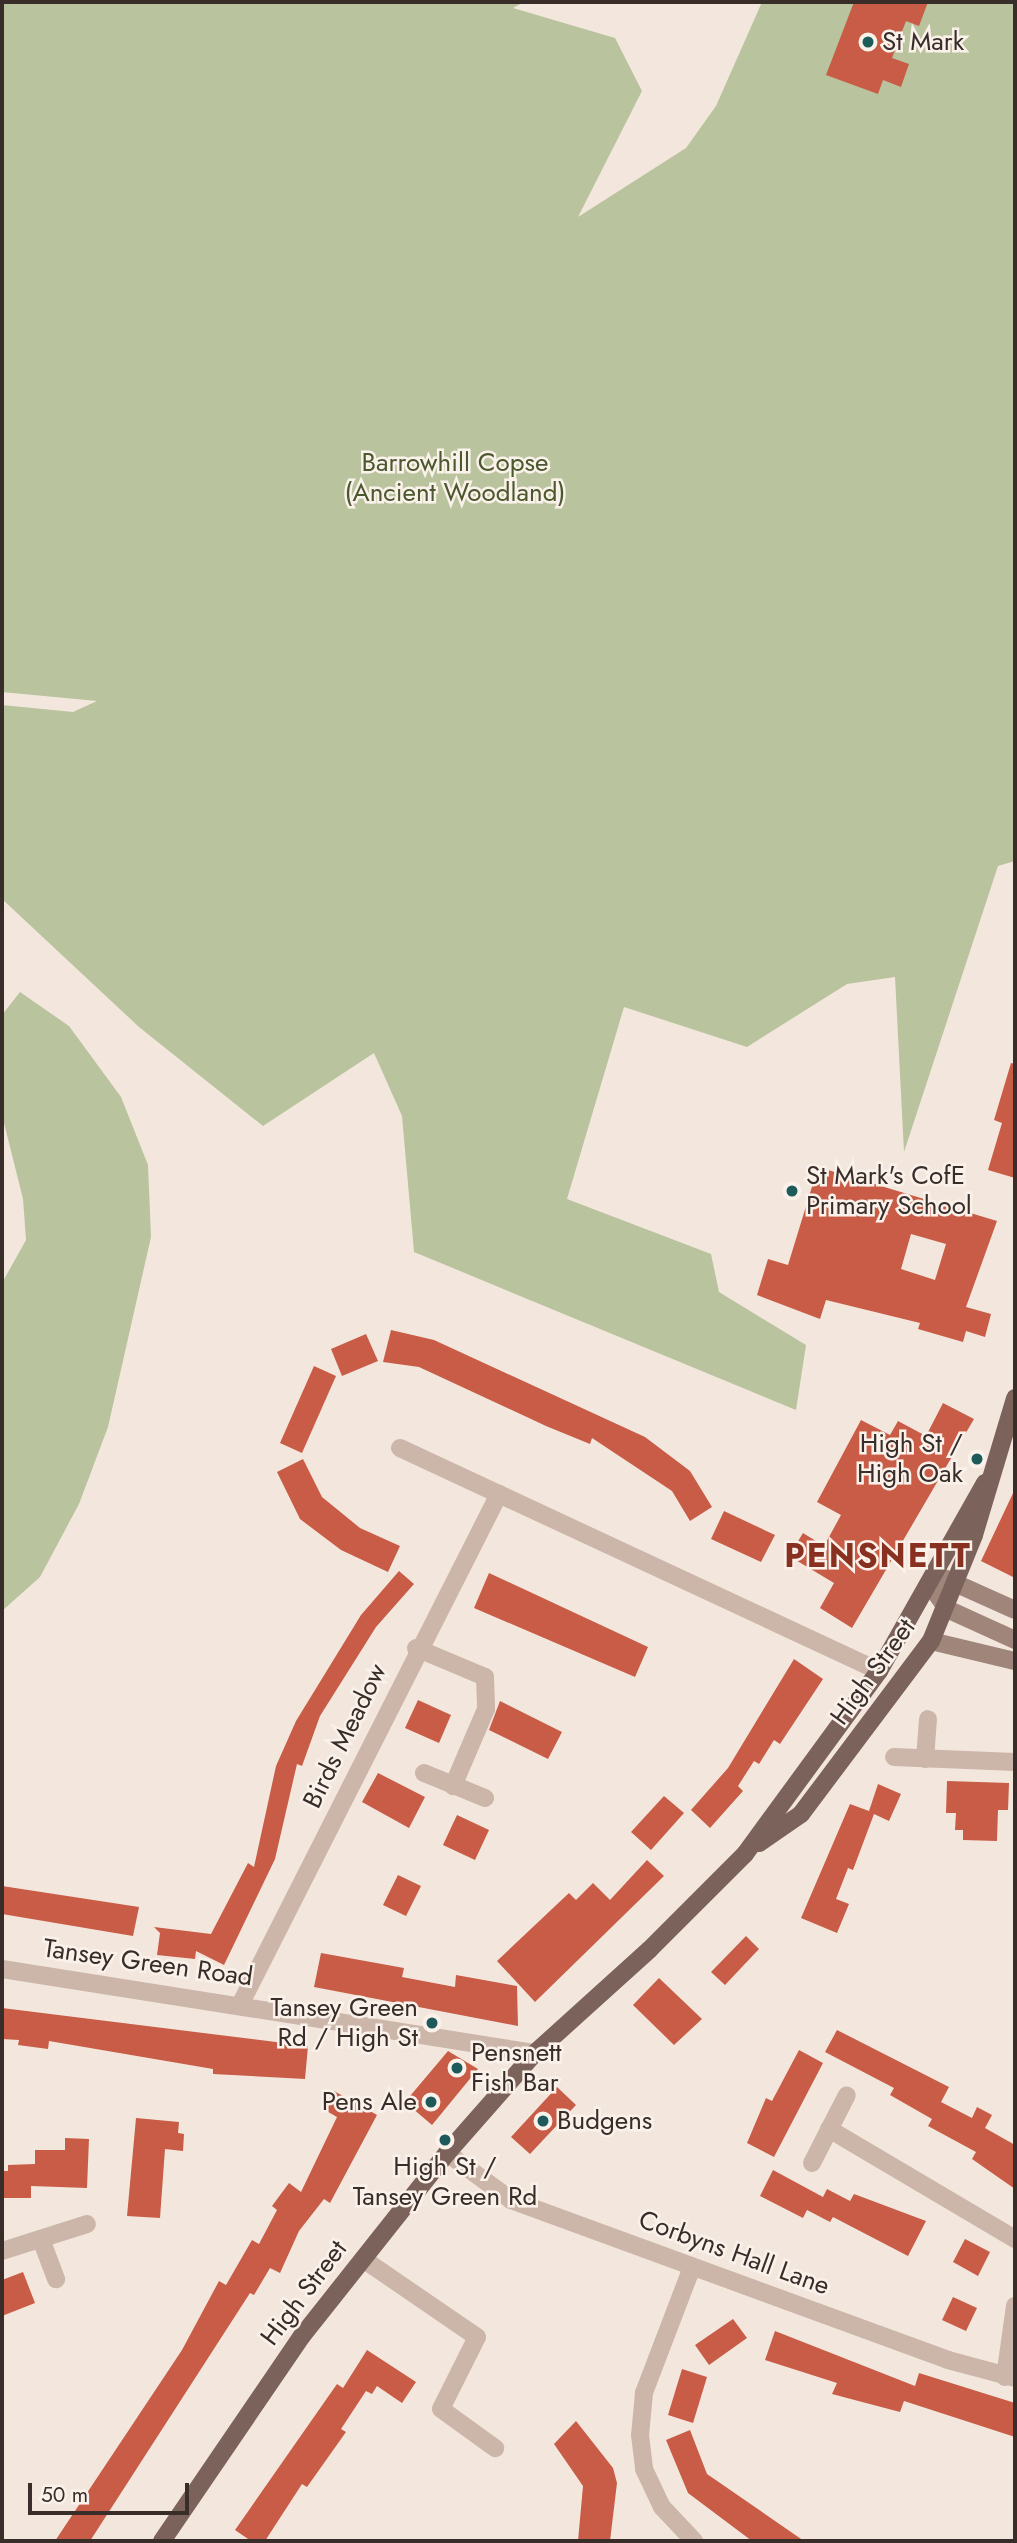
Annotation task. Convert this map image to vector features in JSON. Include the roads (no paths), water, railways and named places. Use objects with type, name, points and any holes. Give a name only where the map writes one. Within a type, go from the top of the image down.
[{"type":"main road","name":"High Street","points":[[745,1854],[801,1814],[932,1641],[956,1584],[985,1483],[1015,1398]]},
{"type":"main road","name":"High Street","points":[[162,2541],[302,2336],[447,2153],[535,2053],[649,1950],[745,1854],[879,1671],[934,1581],[985,1483]]},
{"type":"main road","points":[[934,1581],[956,1584],[1015,1610]]},
{"type":"main road","points":[[934,1581],[947,1609],[1015,1640]]},
{"type":"main road","points":[[932,1641],[1015,1661]]},
{"type":"street","points":[[400,1448],[879,1671]]},
{"type":"street","name":"Birds Meadow","points":[[241,2003],[416,1648],[499,1494]]},
{"type":"street","points":[[416,1648],[485,1677],[486,1709],[453,1786]]},
{"type":"street","points":[[925,1759],[928,1719]]},
{"type":"street","points":[[894,1757],[1015,1762]]},
{"type":"street","points":[[424,1773],[485,1798]]},
{"type":"street","name":"Tansey Green Road","points":[[2,1969],[241,2003],[535,2053]]},
{"type":"street","points":[[812,2163],[847,2095]]},
{"type":"street","points":[[830,2129],[1015,2239]]},
{"type":"street","name":"Corbyns Hall Lane","points":[[447,2153],[512,2200],[692,2267],[1010,2378]]},
{"type":"street","points":[[2,2251],[87,2224]]},
{"type":"street","points":[[41,2239],[56,2279]]},
{"type":"street","points":[[363,2259],[477,2337],[441,2409],[495,2448]]},
{"type":"street","points":[[692,2267],[644,2393],[640,2435],[645,2469],[662,2507],[694,2541]]},
{"type":"street","points":[[1010,2378],[1015,2306]]},
{"type":"place","name":"St Mark","points":[[868,42]]},
{"type":"place","name":"St Mark's CofE Primary School","points":[[792,1191]]},
{"type":"place","name":"High St / High Oak","points":[[977,1459]]},
{"type":"place","name":"Tansey Green Rd / High St","points":[[432,2023]]},
{"type":"place","name":"Pensnett Fish Bar","points":[[457,2068]]},
{"type":"place","name":"Pens Ale","points":[[431,2102]]},
{"type":"place","name":"Budgens","points":[[543,2121]]},
{"type":"place","name":"High St / Tansey Green Rd","points":[[445,2140]]},
{"type":"district","name":"PENSNETT","points":[[878,1556]]},
{"type":"park label","name":"Barrowhill Copse (Ancient Woodland)","points":[[455,478]]}]
